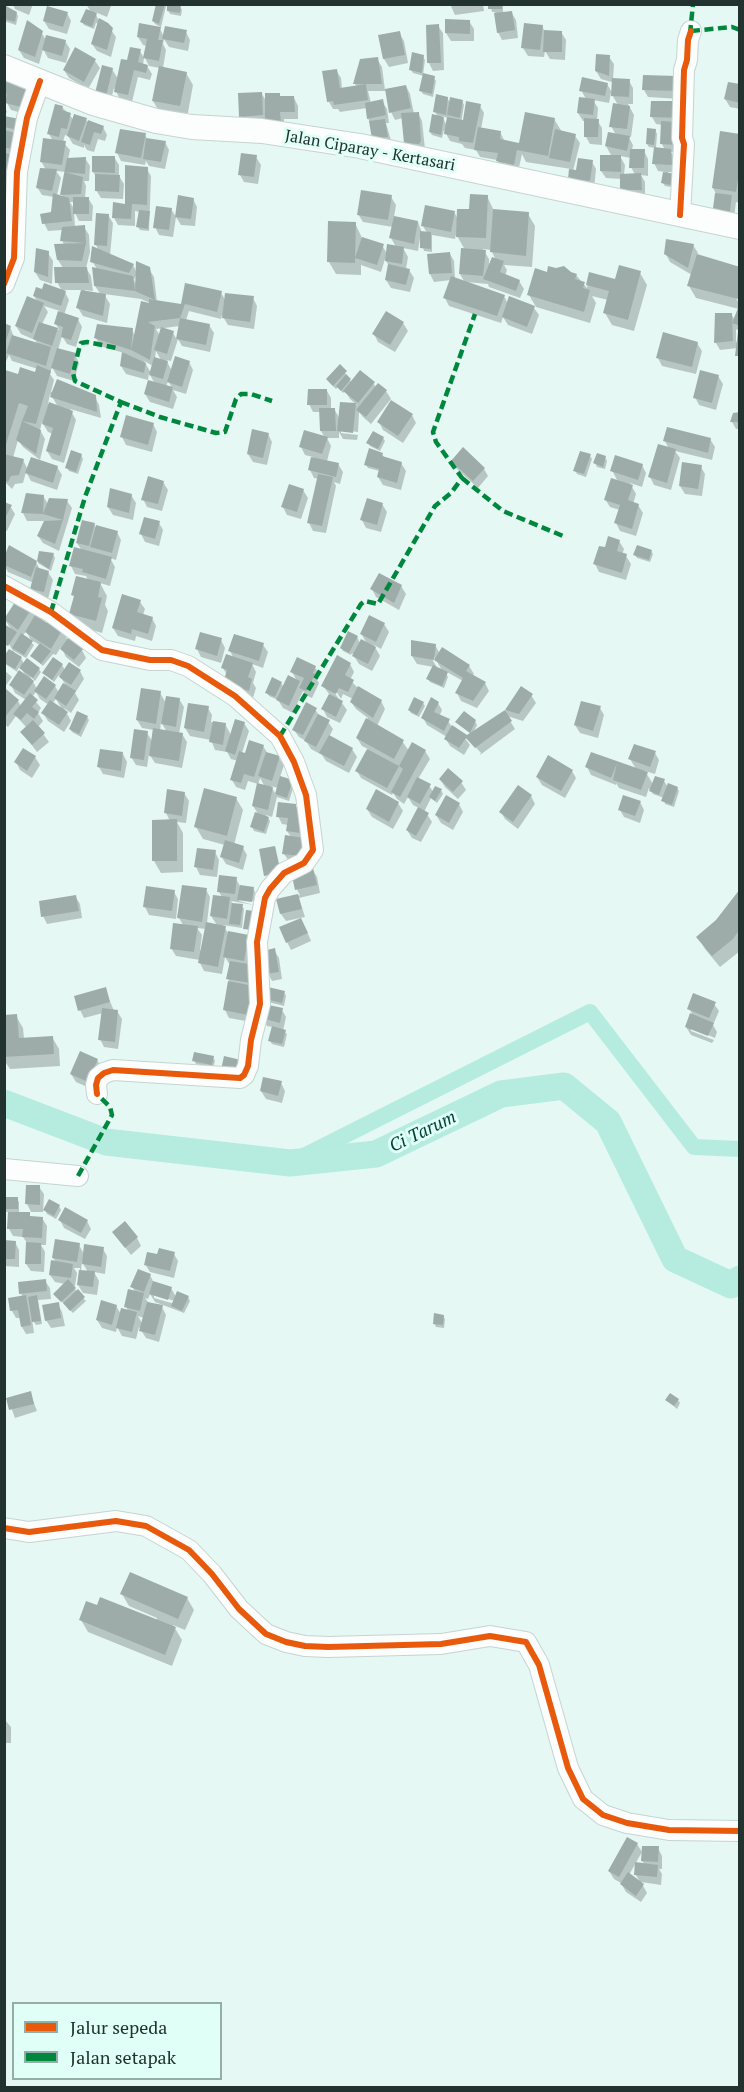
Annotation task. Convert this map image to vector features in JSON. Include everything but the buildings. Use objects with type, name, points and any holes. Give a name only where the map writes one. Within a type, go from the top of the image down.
[{"type":"main road","name":"Jalan Ciparay - Kertasari","points":[[4,67],[93,103],[156,121],[192,127],[262,131],[360,146],[740,227]]},
{"type":"street","points":[[681,215],[684,70],[691,31]]},
{"type":"street","points":[[4,284],[14,258],[17,172],[27,118],[40,81]]},
{"type":"street","points":[[4,585],[51,612],[102,650],[150,660],[171,660],[188,666],[234,696],[280,736],[294,762],[306,795],[313,850],[304,863],[284,873],[265,898],[257,942],[260,1004],[251,1040],[248,1066],[243,1075],[240,1078],[113,1070],[104,1072],[98,1078],[97,1094]]},
{"type":"street","points":[[4,1169],[78,1176]]},
{"type":"street","points":[[4,1528],[28,1532],[116,1521],[146,1526],[189,1550],[246,1615],[266,1634],[304,1646],[441,1644],[490,1636],[526,1642],[539,1665],[568,1768],[583,1799],[603,1815],[627,1824],[669,1830],[740,1831]]},
{"type":"waterway","points":[[290,1163],[590,1012],[694,1147],[740,1149]]},
{"type":"waterway","name":"Ci Tarum","points":[[4,1103],[106,1142],[290,1163],[376,1154],[501,1094],[564,1086],[608,1122],[675,1259],[731,1285],[740,1279]]},
{"type":"marked path","points":[[690,34],[693,4]]},
{"type":"marked path","points":[[691,31],[732,27],[740,30]]},
{"type":"marked path","points":[[280,736],[361,604],[365,601],[378,604],[435,506],[451,493],[462,478],[436,442],[433,432],[475,314]]},
{"type":"marked path","points":[[51,612],[85,497],[121,402],[75,381],[73,373],[81,343],[87,342],[117,348]]},
{"type":"marked path","points":[[121,402],[160,417],[216,433],[225,432],[236,399],[241,394],[251,394],[272,401]]},
{"type":"marked path","points":[[462,478],[503,511],[563,536]]},
{"type":"marked path","points":[[78,1176],[112,1115],[110,1107],[97,1094]]},
{"type":"cycle path","points":[[680,215],[684,144],[682,138],[684,70],[691,31]]},
{"type":"cycle path","points":[[4,284],[14,258],[17,172],[27,118],[40,81]]},
{"type":"cycle path","points":[[4,586],[51,612],[102,650],[150,660],[171,660],[188,666],[235,696],[280,736],[294,762],[306,795],[313,850],[304,863],[284,873],[265,898],[257,942],[260,1004],[251,1040],[248,1066],[244,1075],[240,1078],[113,1070],[98,1078],[97,1094]]},
{"type":"cycle path","points":[[4,1528],[29,1532],[116,1521],[146,1526],[189,1550],[212,1574],[239,1609],[266,1634],[286,1642],[328,1647],[441,1644],[490,1636],[526,1642],[539,1665],[568,1768],[583,1799],[603,1815],[627,1823],[669,1830],[740,1831]]}]
